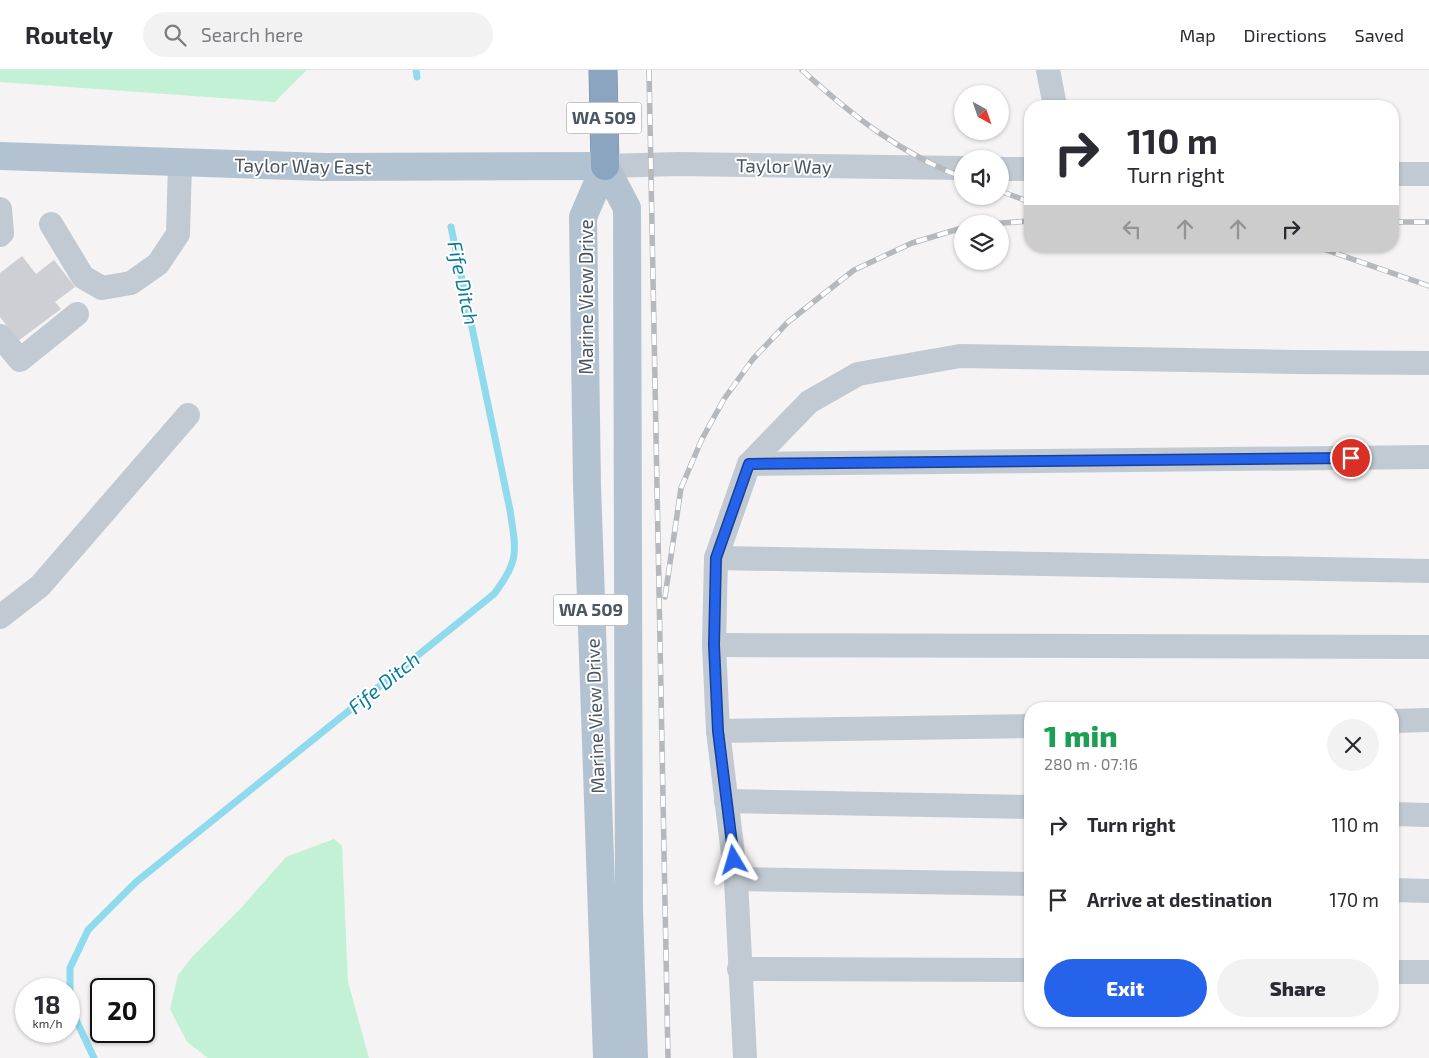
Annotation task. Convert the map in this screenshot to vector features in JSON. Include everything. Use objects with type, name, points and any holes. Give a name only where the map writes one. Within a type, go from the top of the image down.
[{"type":"highway","name":"WA 509","points":[[603,70],[606,166]]},
{"type":"main road","name":"Taylor Way East","points":[[0,156],[180,164],[324,167],[606,166]]},
{"type":"main road","name":"Marine View Drive","points":[[606,166],[582,217],[587,485],[607,1058]]},
{"type":"main road","name":"Marine View Drive","points":[[606,166],[627,208],[629,900],[634,1058]]},
{"type":"street","points":[[1048,70],[1054,100]]},
{"type":"street","points":[[51,224],[83,277],[102,288],[131,283],[158,264],[178,234],[180,164]]},
{"type":"street","name":"Taylor Way","points":[[606,166],[679,164],[954,168]]},
{"type":"street","points":[[1009,169],[1024,169]]},
{"type":"street","points":[[1399,174],[1429,174]]},
{"type":"street","points":[[0,209],[2,233],[0,235]]},
{"type":"street","points":[[0,336],[20,360],[77,314]]},
{"type":"street","points":[[745,1058],[739,969],[736,879],[718,731],[714,645],[716,558],[749,464],[809,402],[858,374],[960,356],[1294,362],[1429,362]]},
{"type":"street","points":[[0,617],[40,586],[188,415]]},
{"type":"street","points":[[749,464],[1429,457]]},
{"type":"street","points":[[716,558],[1429,570]]},
{"type":"street","points":[[714,645],[1429,647]]},
{"type":"street","points":[[1399,721],[1429,720]]},
{"type":"street","points":[[718,731],[1024,726]]},
{"type":"street","points":[[726,801],[1024,807]]},
{"type":"street","points":[[1399,814],[1429,814]]},
{"type":"street","points":[[736,879],[1024,884]]},
{"type":"street","points":[[1399,890],[1429,891]]},
{"type":"street","points":[[739,969],[1024,970]]},
{"type":"street","points":[[1399,972],[1429,972]]},
{"type":"green space","points":[[0,70],[307,70],[275,102],[0,82]]},
{"type":"green space","points":[[334,839],[342,846],[348,982],[369,1058],[208,1058],[187,1042],[170,1009],[178,975],[193,956],[242,907],[286,857]]},
{"type":"building","points":[[22,256],[36,274],[54,260],[75,287],[55,302],[61,309],[18,341],[0,317],[0,273]]},
{"type":"waterway","name":"Fife Ditch","points":[[416,70],[417,77]]},
{"type":"waterway","name":"Fife Ditch","points":[[94,1058],[70,1007],[70,968],[88,930],[136,882],[494,594],[512,563],[514,536],[510,510],[451,227]]},
{"type":"railway","points":[[649,70],[668,1058]]},
{"type":"railway","points":[[802,70],[839,102],[897,145],[954,174]]},
{"type":"railway","points":[[1009,194],[1024,200]]},
{"type":"railway","points":[[1009,223],[1024,221]]},
{"type":"railway","points":[[1399,222],[1429,222]]},
{"type":"railway","points":[[665,597],[681,488],[702,439],[724,399],[753,359],[788,322],[854,270],[912,243],[954,230]]},
{"type":"railway","points":[[1332,252],[1429,286]]},
{"type":"route","points":[[734,860],[718,731],[714,645],[716,558],[749,464],[1351,458]]}]
